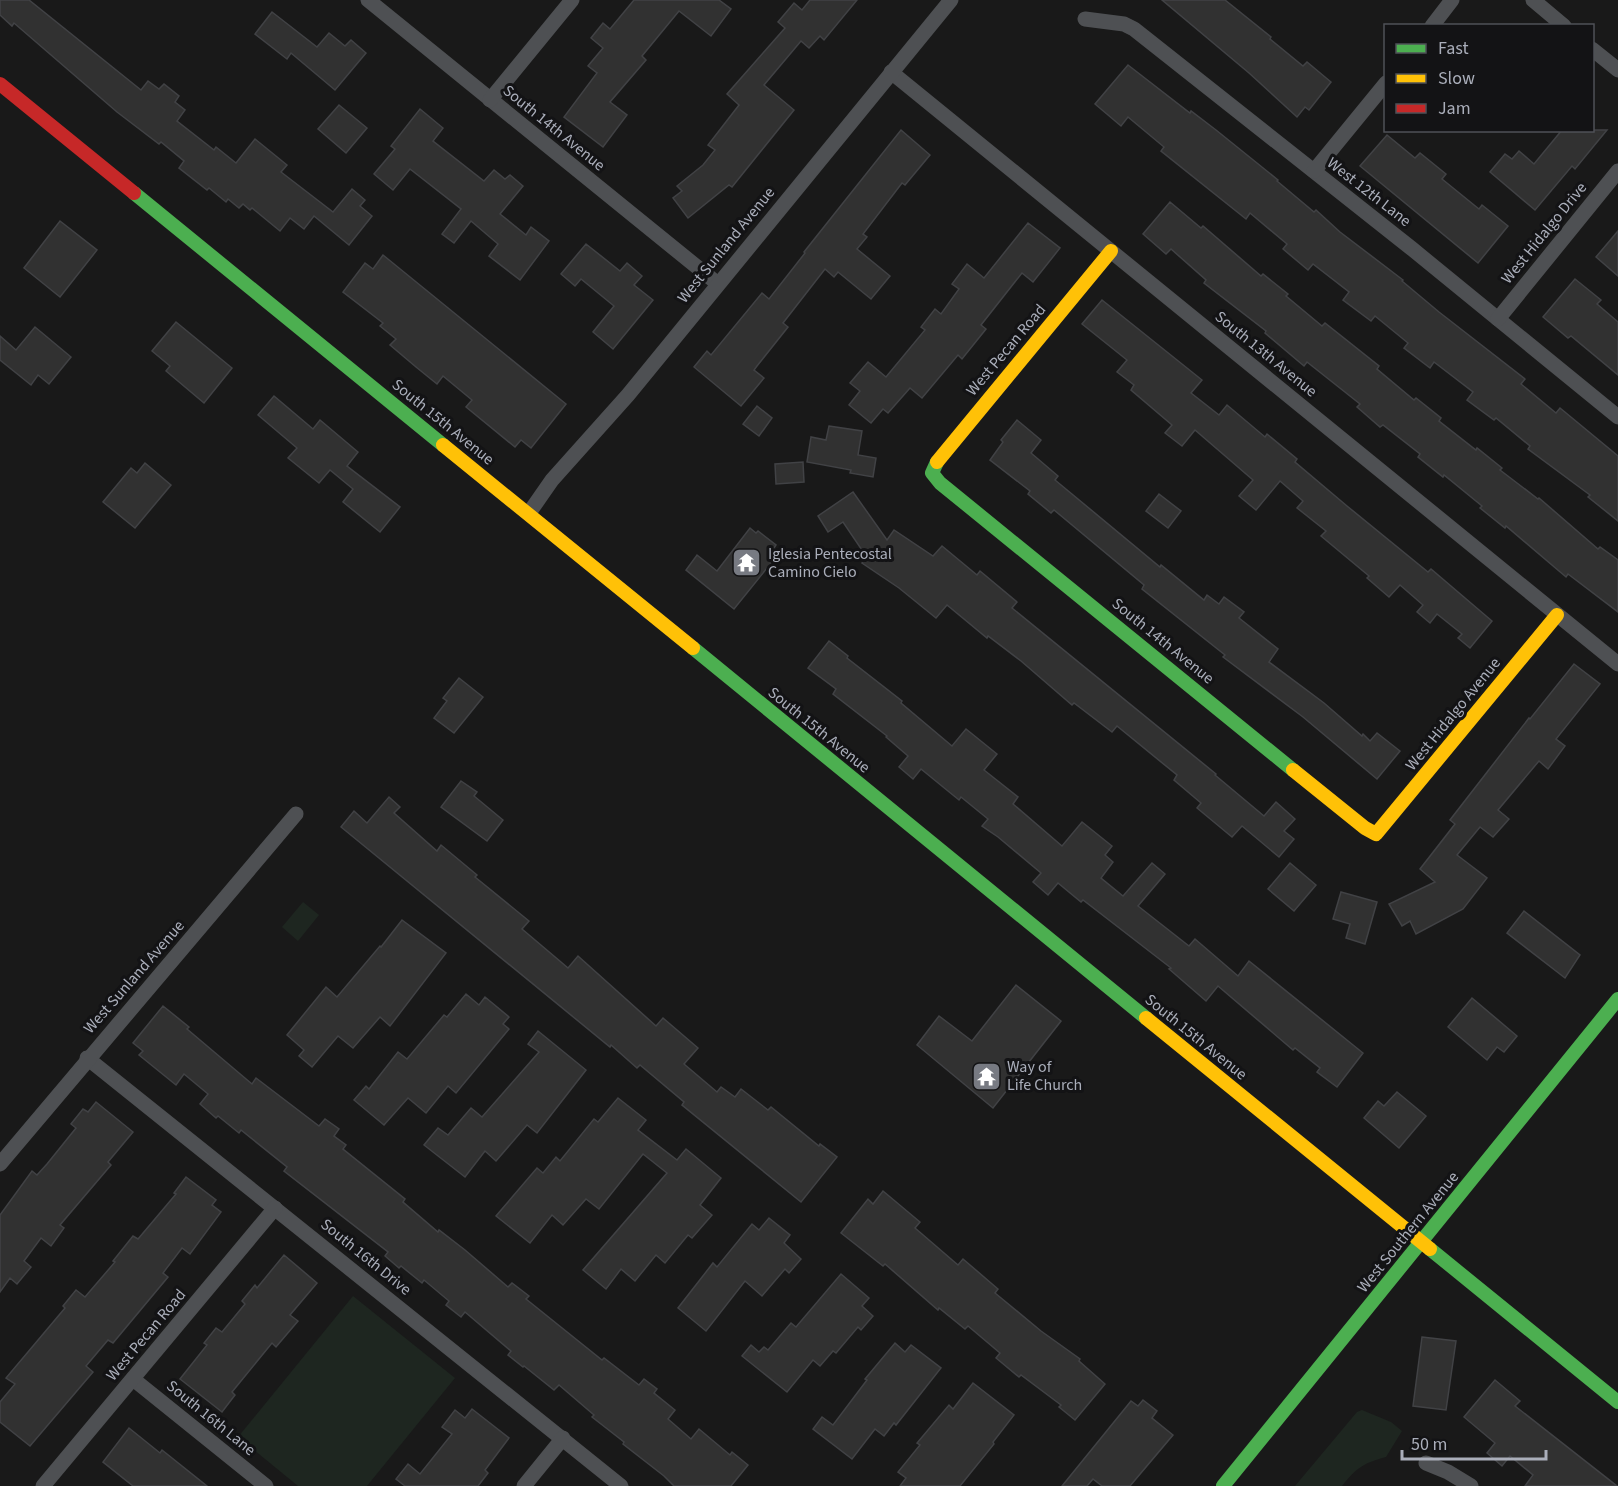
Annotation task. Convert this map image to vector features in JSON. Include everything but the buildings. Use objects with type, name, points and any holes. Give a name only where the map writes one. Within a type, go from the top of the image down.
[{"type":"street","name":"South 14th Avenue","points":[[368,0],[718,284]]},
{"type":"street","points":[[490,100],[572,0]]},
{"type":"street","name":"West Sunland Avenue","points":[[528,513],[552,480],[628,395],[951,0]]},
{"type":"street","points":[[1434,24],[1452,0]]},
{"type":"street","points":[[1533,0],[1562,24]]},
{"type":"street","name":"West 12th Lane","points":[[1085,19],[1124,24],[1134,29],[1618,417]]},
{"type":"street","points":[[1594,50],[1618,70]]},
{"type":"street","name":"South 13th Avenue","points":[[891,72],[1618,664]]},
{"type":"street","name":"South 15th Avenue","points":[[0,84],[1618,1402]]},
{"type":"street","points":[[1314,171],[1384,85]]},
{"type":"street","name":"West Hidalgo Drive","points":[[1498,319],[1618,171]]},
{"type":"street","name":"West Pecan Road","points":[[932,473],[938,460],[1111,251]]},
{"type":"street","name":"South 14th Avenue","points":[[932,473],[949,491],[1365,828],[1376,834]]},
{"type":"street","name":"West Hidalgo Avenue","points":[[1376,834],[1557,615]]},
{"type":"street","name":"West Sunland Avenue","points":[[0,1164],[296,814]]},
{"type":"street","name":"West Southern Avenue","points":[[1223,1486],[1618,999]]},
{"type":"street","name":"South 16th Drive","points":[[87,1059],[621,1486]]},
{"type":"street","name":"West Pecan Road","points":[[43,1486],[276,1208]]},
{"type":"street","name":"South 16th Lane","points":[[133,1379],[266,1486]]},
{"type":"street","points":[[524,1486],[563,1438]]},
{"type":"street","points":[[1426,1463],[1448,1472],[1471,1486]]},
{"type":"shaded area","points":[[303,902],[319,915],[298,941],[282,927]]},
{"type":"shaded area","points":[[353,1296],[455,1378],[367,1486],[298,1486],[238,1437]]},
{"type":"shaded area","points":[[1362,1410],[1391,1422],[1402,1431],[1386,1457],[1361,1467],[1342,1486],[1295,1486],[1357,1412]]},
{"type":"traffic: fast","points":[[134,193],[443,445]]},
{"type":"traffic: fast","points":[[937,462],[932,473],[940,483],[1293,770]]},
{"type":"traffic: fast","points":[[693,648],[1146,1018]]},
{"type":"traffic: fast","points":[[1223,1486],[1618,999]]},
{"type":"traffic: fast","points":[[1430,1249],[1618,1402]]},
{"type":"traffic: slow","points":[[937,462],[1111,251]]},
{"type":"traffic: slow","points":[[443,445],[693,648]]},
{"type":"traffic: slow","points":[[1293,770],[1365,828],[1376,834],[1557,615]]},
{"type":"traffic: slow","points":[[1146,1018],[1430,1249]]},
{"type":"traffic: jam","points":[[0,84],[134,193]]},
{"type":"place","name":"Iglesia Pentecostal Camino Cielo","points":[[747,563]]},
{"type":"place","name":"Way of Life Church","points":[[986,1076]]}]
